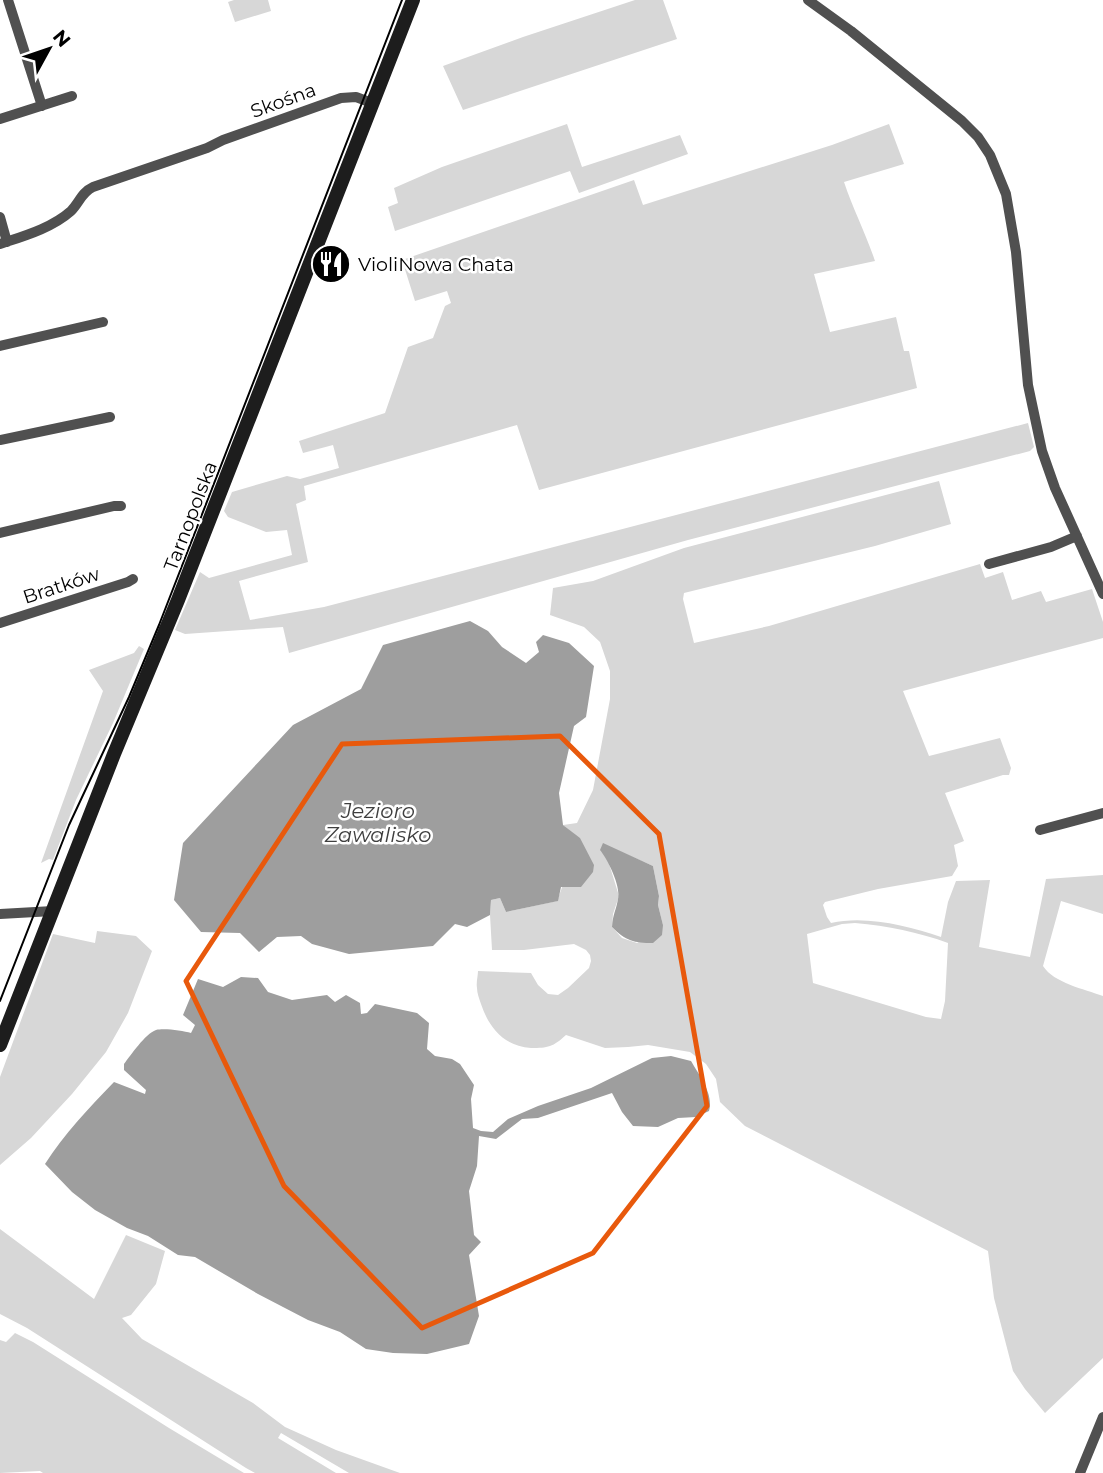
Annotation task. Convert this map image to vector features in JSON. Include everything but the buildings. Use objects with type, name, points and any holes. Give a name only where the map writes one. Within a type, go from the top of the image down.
[{"type":"main road","name":"Tarnopolska","points":[[0,1045],[114,754],[188,576],[412,0]]},
{"type":"street","points":[[8,0],[42,106]]},
{"type":"street","points":[[808,0],[851,31],[962,121],[978,137],[990,155],[1006,194],[1013,227],[1028,386],[1042,451],[1103,594]]},
{"type":"street","points":[[0,119],[72,96]]},
{"type":"street","name":"Skośna","points":[[3,243],[30,234],[57,220],[73,209],[89,188],[341,98],[356,97],[372,103]]},
{"type":"street","points":[[0,218],[3,243]]},
{"type":"street","points":[[0,346],[103,321]]},
{"type":"street","points":[[0,440],[110,417]]},
{"type":"street","points":[[0,533],[121,506]]},
{"type":"street","points":[[989,564],[1051,547],[1077,536]]},
{"type":"street","name":"Bratków","points":[[0,622],[133,579]]},
{"type":"street","points":[[1041,830],[1103,813]]},
{"type":"street","points":[[0,914],[53,911]]},
{"type":"street","points":[[1080,1473],[1103,1417]]},
{"type":"highlighted area","points":[[560,736],[659,834],[707,1106],[593,1253],[422,1328],[284,1186],[186,981],[342,744]]},
{"type":"shaded area","points":[[268,0],[271,11],[235,22],[228,2]]},
{"type":"shaded area","points":[[635,0],[663,0],[677,39],[463,110],[443,66]]},
{"type":"shaded area","points":[[567,124],[582,167],[680,135],[688,154],[579,193],[570,171],[395,231],[388,207],[398,203],[394,188],[442,167]]},
{"type":"shaded area","points":[[889,124],[904,164],[844,182],[875,261],[814,274],[830,332],[896,317],[904,351],[909,351],[917,388],[539,490],[517,425],[304,486],[306,500],[296,504],[308,562],[239,581],[250,620],[324,607],[1028,423],[1034,447],[1030,451],[688,540],[289,653],[283,627],[185,634],[175,630],[200,572],[209,578],[292,555],[287,530],[266,532],[228,517],[224,511],[232,492],[287,476],[300,479],[339,468],[333,445],[303,453],[299,441],[385,413],[408,347],[433,338],[445,306],[451,303],[447,291],[415,301],[402,260],[634,180],[643,205],[832,145]]},
{"type":"shaded area","points":[[939,481],[951,524],[875,546],[684,593],[683,599],[694,643],[769,626],[980,564],[985,578],[1003,572],[1012,600],[1041,591],[1046,602],[1092,589],[1103,622],[1103,638],[903,691],[929,756],[1000,738],[1011,768],[1009,775],[945,793],[964,841],[954,845],[958,866],[952,876],[878,889],[825,902],[823,905],[831,923],[872,921],[941,937],[948,902],[956,881],[990,880],[979,947],[1030,957],[1046,879],[1103,875],[1103,914],[1061,901],[1043,966],[1062,981],[1103,996],[1103,1358],[1045,1413],[1013,1371],[994,1298],[988,1251],[745,1126],[720,1102],[716,1079],[706,1064],[690,1052],[648,1045],[605,1048],[566,1035],[546,1047],[521,1047],[505,1040],[493,1028],[484,1013],[477,992],[478,971],[531,973],[538,985],[548,994],[558,995],[589,968],[591,961],[586,950],[574,944],[524,950],[492,950],[491,900],[500,898],[506,912],[557,901],[580,839],[563,825],[577,823],[593,790],[610,699],[610,671],[600,642],[584,627],[550,615],[553,588],[593,581],[684,548]],"holes":[[[603,844],[653,866],[663,925],[637,943],[622,938],[612,927],[619,896]],[[855,923],[903,930],[948,943],[945,1001],[941,1019],[926,1017],[813,983],[807,934]]]},
{"type":"shaded area","points":[[139,646],[144,649],[113,723],[76,800],[53,860],[41,863],[103,691],[89,670],[134,653]]},
{"type":"shaded area","points":[[97,931],[136,936],[152,951],[128,1013],[106,1052],[72,1094],[31,1138],[0,1165],[0,1077],[53,934],[95,943]]},
{"type":"shaded area","points":[[0,1229],[94,1299],[126,1235],[165,1251],[156,1284],[131,1315],[122,1318],[142,1339],[253,1403],[285,1427],[336,1450],[400,1473],[349,1473],[281,1433],[278,1438],[336,1473],[255,1473],[246,1468],[27,1328],[0,1314]]},
{"type":"shaded area","points":[[15,1333],[244,1473],[0,1473],[0,1340],[6,1342]]},
{"type":"water","name":"Jezioro Zawalisko","points":[[470,621],[488,631],[502,647],[526,663],[539,652],[536,642],[543,635],[569,643],[594,666],[586,717],[574,726],[559,793],[563,825],[580,838],[594,865],[593,872],[581,887],[561,887],[558,901],[506,912],[500,898],[491,900],[490,915],[467,927],[455,924],[433,946],[349,954],[312,944],[301,936],[277,937],[259,952],[240,933],[201,932],[174,900],[183,843],[293,725],[361,689],[383,645]]},
{"type":"water","points":[[603,843],[653,866],[663,925],[662,935],[653,943],[631,940],[612,927],[618,887],[600,850]]},
{"type":"water","points":[[241,977],[258,978],[268,992],[292,1000],[327,995],[335,1002],[346,995],[360,1003],[361,1014],[367,1013],[375,1004],[417,1013],[429,1023],[427,1049],[435,1056],[452,1059],[460,1064],[474,1085],[471,1099],[473,1128],[481,1131],[493,1132],[508,1119],[538,1106],[591,1088],[652,1058],[671,1056],[691,1061],[708,1091],[709,1111],[696,1117],[678,1118],[658,1127],[633,1126],[612,1093],[538,1118],[522,1119],[496,1139],[479,1136],[477,1166],[469,1191],[474,1235],[481,1242],[469,1255],[479,1316],[469,1344],[427,1354],[366,1349],[340,1332],[308,1320],[258,1294],[195,1257],[178,1255],[148,1236],[95,1210],[72,1192],[45,1164],[86,1111],[114,1082],[145,1094],[146,1090],[124,1070],[124,1064],[143,1040],[156,1030],[191,1033],[195,1025],[183,1015],[198,979],[223,987]]},
{"type":"tram line","points":[[0,1001],[69,825],[129,697],[159,625],[402,0]]},
{"type":"place","name":"VioliNowa Chata","points":[[331,264]]}]
